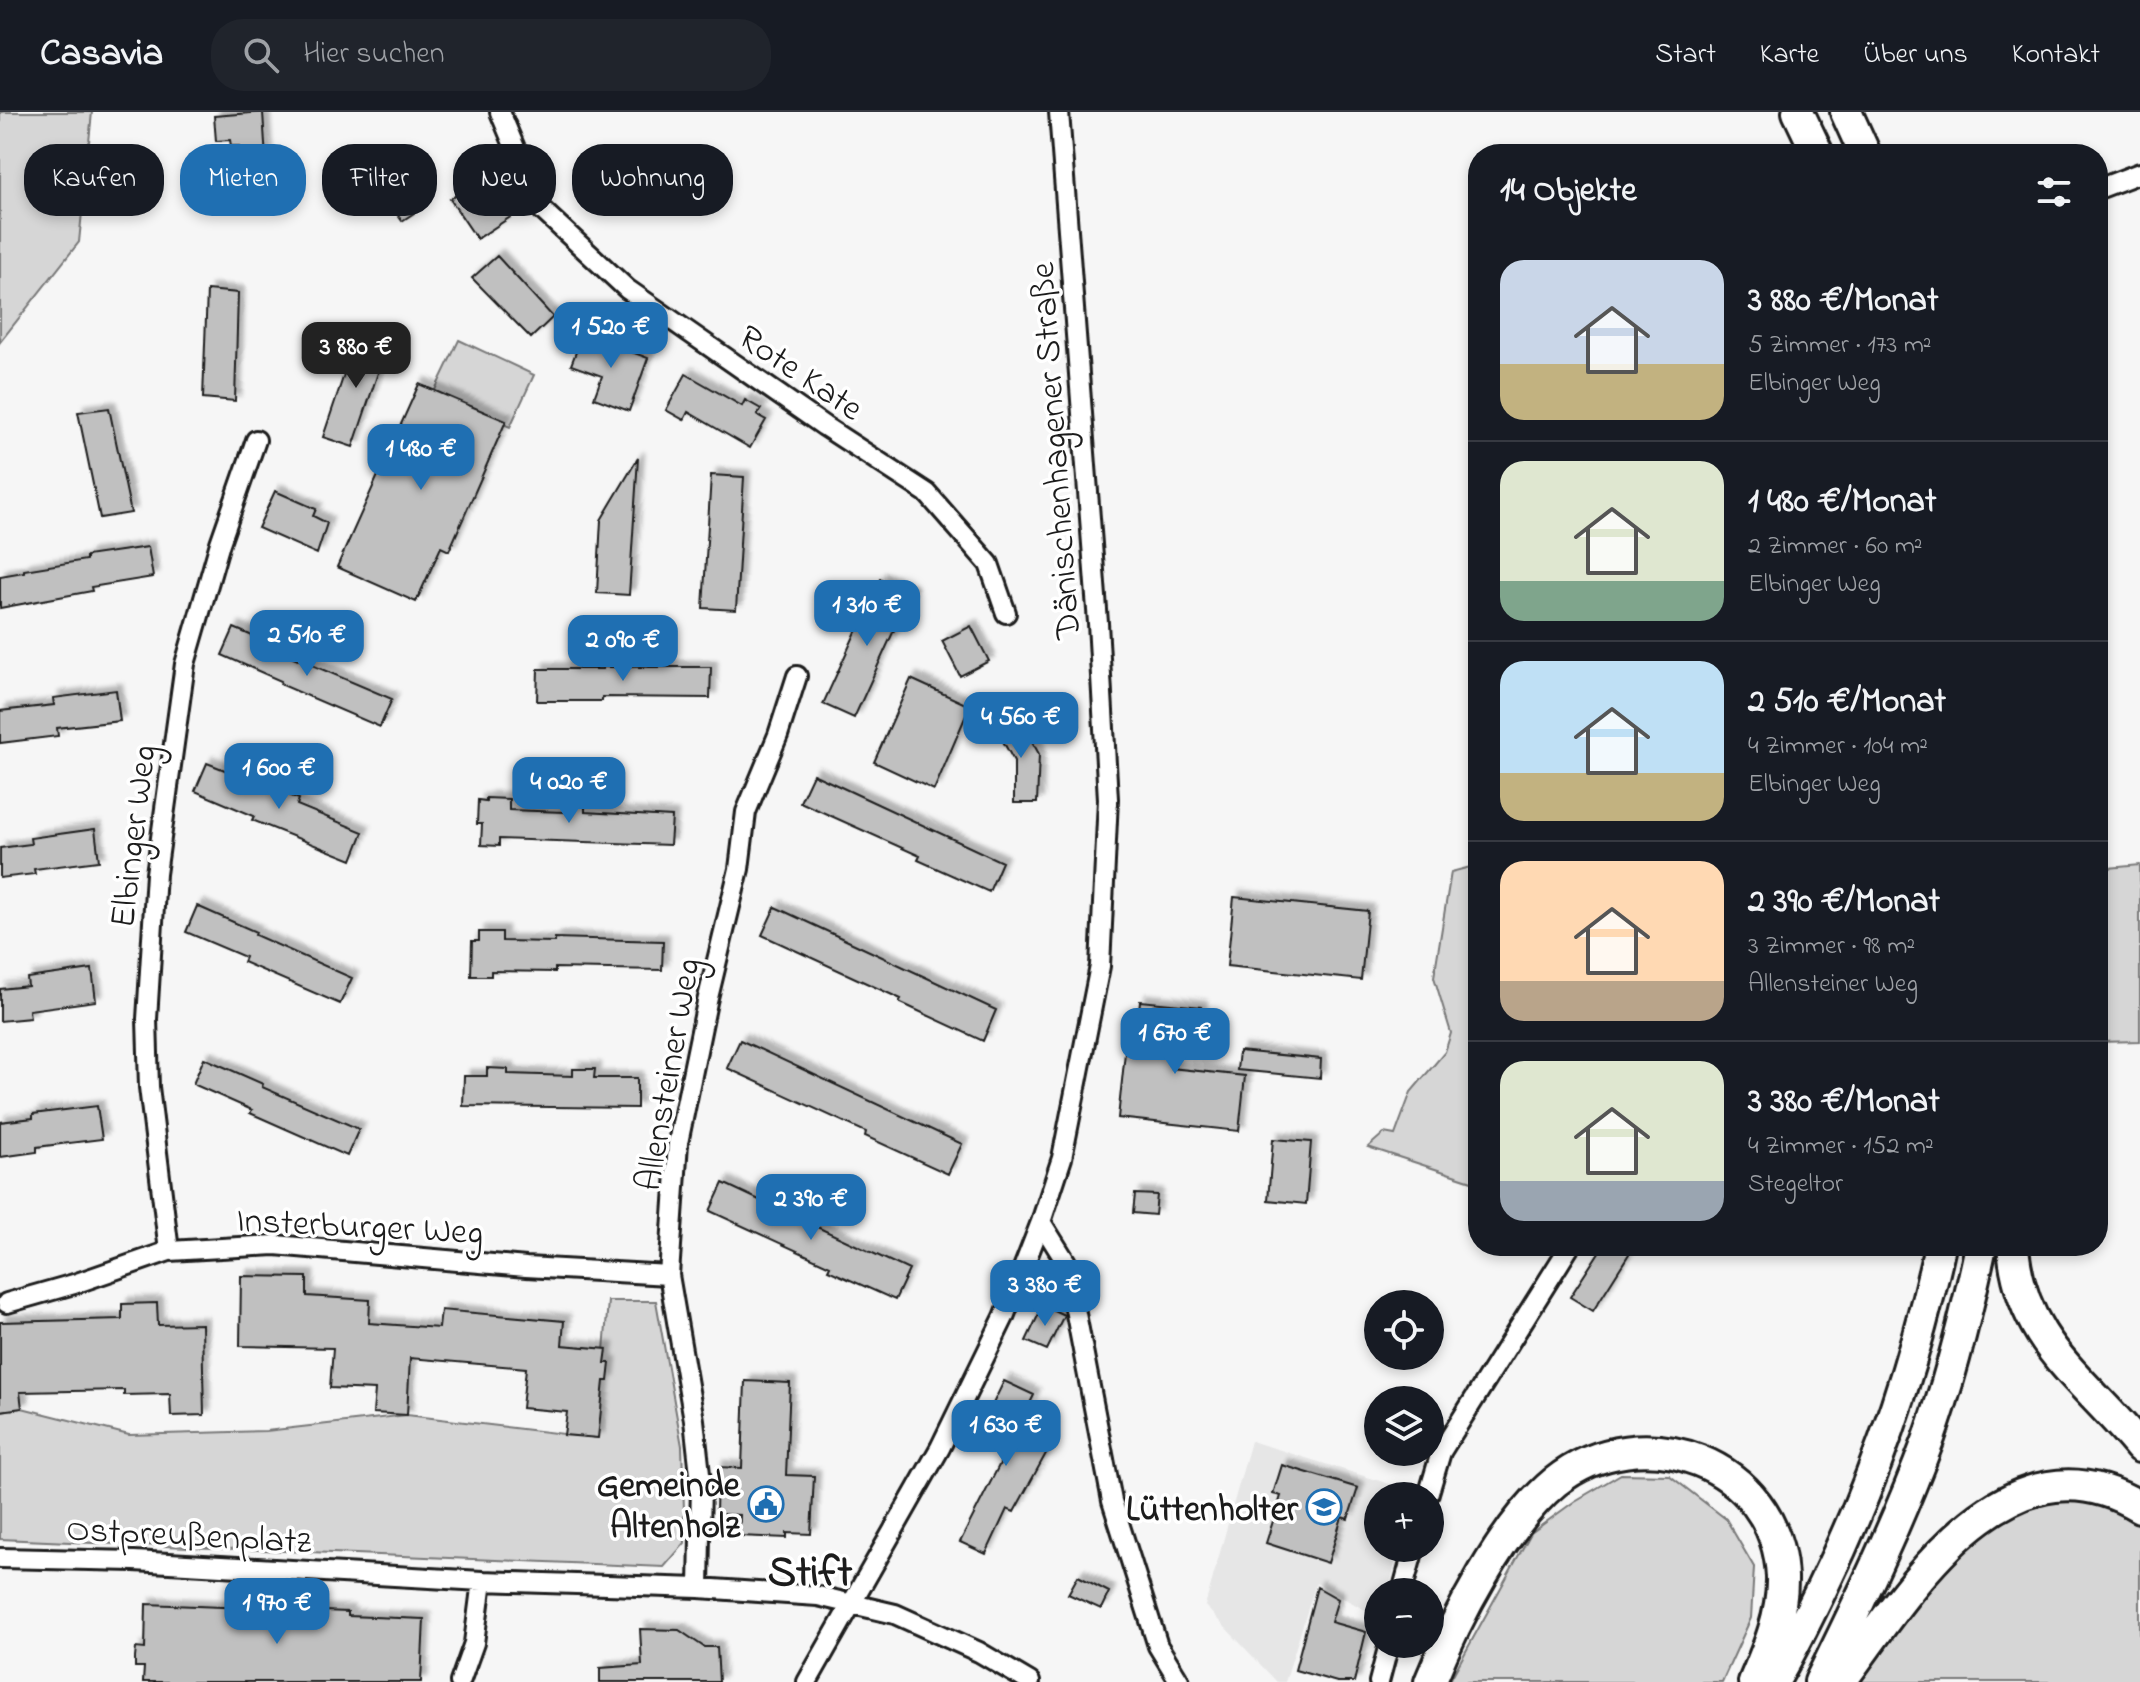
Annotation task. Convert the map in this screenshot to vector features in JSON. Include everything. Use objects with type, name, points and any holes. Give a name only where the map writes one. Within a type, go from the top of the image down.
[{"type":"highway","points":[[1798,112],[1813,144]]},
{"type":"highway","points":[[1846,112],[1860,144]]},
{"type":"highway","points":[[1773,1682],[1789,1657],[1851,1529],[1894,1418],[1924,1318],[1938,1256]]},
{"type":"highway","points":[[1820,1682],[1883,1552],[1929,1439],[1965,1323],[1979,1256]]},
{"type":"highway","points":[[2014,1256],[2019,1288],[2046,1344],[2140,1447]]},
{"type":"highway","points":[[1430,1682],[1488,1567],[1534,1502],[1556,1481],[1577,1468],[1631,1451],[1667,1451],[1696,1458],[1720,1470],[1746,1490],[1762,1510],[1775,1541],[1782,1576],[1779,1611],[1754,1682]]},
{"type":"highway","points":[[1840,1682],[1931,1564],[1974,1522],[2014,1495],[2042,1487],[2062,1486],[2105,1491],[2140,1507]]},
{"type":"street","name":"Rote Kate","points":[[500,112],[540,208],[627,289],[824,426],[927,493],[989,564],[1006,613]]},
{"type":"street","name":"Dänischenhagener Straße","points":[[807,1682],[940,1448],[1004,1317],[1041,1222],[1065,1146],[1100,966],[1108,799],[1098,623],[1059,112]]},
{"type":"street","points":[[2108,185],[2140,173]]},
{"type":"street","name":"Elbinger Weg","points":[[169,1251],[149,1087],[147,1019],[156,874],[185,664],[215,557],[256,440]]},
{"type":"street","name":"Allensteiner Weg","points":[[699,1588],[701,1483],[694,1420],[669,1275],[678,1143],[739,869],[746,812],[778,735],[797,676]]},
{"type":"street","points":[[1041,1222],[1066,1262],[1112,1501],[1158,1646],[1180,1682]]},
{"type":"street","name":"Insterburger Weg","points":[[7,1303],[169,1251],[304,1246],[526,1267],[669,1275]]},
{"type":"street","points":[[1432,1482],[1441,1452],[1564,1256]]},
{"type":"street","name":"Ostpreußenplatz","points":[[0,1558],[134,1561],[482,1581],[787,1593],[853,1602],[895,1614],[941,1634],[1030,1682]]},
{"type":"street","points":[[460,1682],[474,1643],[482,1581]]},
{"type":"street","points":[[1379,1682],[1385,1658]]},
{"type":"shaded area","points":[[0,112],[92,112],[89,144],[24,144],[24,216],[82,216],[79,242],[0,342]]},
{"type":"shaded area","points":[[459,340],[534,375],[510,427],[434,392]]},
{"type":"shaded area","points":[[2140,865],[2140,1041],[2108,1042],[2108,868]]},
{"type":"shaded area","points":[[1468,868],[1468,1180],[1368,1147],[1384,1133],[1395,1135],[1411,1092],[1445,1052],[1451,1033],[1434,977],[1451,872]]},
{"type":"shaded area","points":[[608,1301],[656,1301],[682,1446],[685,1543],[664,1567],[0,1539],[0,1411],[22,1408],[129,1435],[266,1431],[407,1415],[597,1438]]},
{"type":"shaded area","points":[[1251,1441],[1383,1482],[1364,1482],[1364,1562],[1395,1562],[1392,1578],[1364,1578],[1364,1609],[1316,1583],[1285,1682],[1277,1682],[1205,1606]]},
{"type":"shaded area","points":[[1621,1474],[1669,1475],[1726,1519],[1754,1567],[1751,1618],[1722,1682],[1449,1682],[1531,1533],[1575,1501]]},
{"type":"shaded area","points":[[2086,1498],[2127,1512],[2140,1522],[2140,1682],[1860,1682],[1942,1572],[1993,1524],[2021,1507],[2049,1499]]},
{"type":"building","points":[[263,112],[265,144],[216,141],[214,116]]},
{"type":"building","points":[[461,216],[512,216],[477,239]]},
{"type":"building","points":[[497,256],[553,317],[531,338],[472,278]]},
{"type":"building","points":[[207,290],[238,293],[235,401],[203,398]]},
{"type":"building","points":[[358,333],[388,343],[353,447],[323,437]]},
{"type":"building","points":[[583,334],[648,358],[629,411],[594,398],[602,376],[571,365]]},
{"type":"building","points":[[686,374],[742,406],[745,400],[761,409],[757,415],[766,420],[750,448],[688,412],[684,420],[666,410]]},
{"type":"building","points":[[419,384],[506,421],[449,551],[441,547],[416,602],[337,567]]},
{"type":"building","points":[[109,408],[131,513],[100,518],[78,412]]},
{"type":"building","points":[[638,458],[629,595],[597,593],[601,520]]},
{"type":"building","points":[[711,475],[744,477],[736,610],[703,608]]},
{"type":"building","points":[[275,491],[316,509],[313,516],[327,523],[317,554],[258,528]]},
{"type":"building","points":[[148,547],[153,577],[91,587],[92,591],[0,608],[0,576],[86,560],[86,556]]},
{"type":"building","points":[[880,579],[911,593],[854,718],[823,704]]},
{"type":"building","points":[[971,626],[989,661],[960,676],[942,641]]},
{"type":"building","points":[[234,628],[392,699],[380,727],[222,655]]},
{"type":"building","points":[[711,667],[710,698],[602,697],[602,701],[537,701],[538,669]]},
{"type":"building","points":[[911,679],[970,706],[934,790],[874,762]]},
{"type":"building","points":[[116,690],[120,721],[57,728],[58,736],[0,743],[0,711],[54,705],[53,698]]},
{"type":"building","points":[[1017,714],[1039,754],[1037,803],[1014,803],[1014,761],[995,727]]},
{"type":"building","points":[[207,763],[299,799],[297,805],[363,832],[352,860],[252,820],[254,816],[195,791]]},
{"type":"building","points":[[813,774],[1002,862],[989,892],[918,860],[920,856],[800,802]]},
{"type":"building","points":[[486,798],[509,799],[509,810],[564,812],[564,803],[585,804],[585,812],[672,817],[670,845],[499,839],[499,846],[481,845],[482,824],[477,824],[478,800],[486,801]]},
{"type":"building","points":[[95,829],[99,861],[34,869],[35,874],[0,878],[0,848],[31,844],[30,838]]},
{"type":"building","points":[[1234,897],[1368,911],[1361,980],[1227,966]]},
{"type":"building","points":[[197,906],[352,978],[340,1004],[243,962],[245,957],[186,932]]},
{"type":"building","points":[[775,907],[996,1010],[983,1041],[899,1002],[901,999],[762,935]]},
{"type":"building","points":[[479,932],[502,932],[502,941],[555,942],[555,938],[663,941],[662,970],[555,968],[555,972],[491,971],[491,976],[471,976],[472,941],[479,941]]},
{"type":"building","points":[[92,969],[96,1001],[29,1010],[30,1018],[0,1021],[0,989],[28,986],[27,978]]},
{"type":"building","points":[[1140,1001],[1201,1007],[1198,1037],[1175,1034],[1171,1068],[1245,1076],[1239,1131],[1118,1118],[1126,1043],[1136,1044]]},
{"type":"building","points":[[740,1040],[962,1144],[948,1174],[865,1136],[866,1132],[727,1068]]},
{"type":"building","points":[[1239,1051],[1321,1059],[1320,1078],[1237,1070]]},
{"type":"building","points":[[204,1058],[359,1129],[347,1156],[193,1084]]},
{"type":"building","points":[[487,1068],[508,1069],[508,1074],[573,1076],[573,1069],[595,1069],[594,1078],[637,1078],[637,1108],[463,1106],[464,1076],[487,1076]]},
{"type":"building","points":[[97,1106],[102,1139],[37,1147],[37,1152],[0,1157],[0,1122],[33,1118],[33,1114]]},
{"type":"building","points":[[1273,1139],[1311,1142],[1306,1204],[1268,1200]]},
{"type":"building","points":[[723,1183],[909,1270],[895,1300],[828,1270],[830,1266],[710,1211]]},
{"type":"building","points":[[1135,1194],[1157,1195],[1155,1215],[1133,1213]]},
{"type":"building","points":[[1597,1256],[1628,1256],[1593,1311],[1570,1297]]},
{"type":"building","points":[[241,1276],[307,1277],[307,1296],[370,1300],[369,1323],[439,1328],[441,1310],[564,1321],[562,1345],[607,1349],[605,1363],[610,1363],[608,1381],[604,1381],[598,1438],[564,1435],[567,1412],[522,1408],[526,1368],[410,1358],[407,1415],[373,1413],[375,1390],[330,1388],[333,1348],[240,1346]]},
{"type":"building","points":[[157,1303],[158,1325],[202,1324],[204,1415],[171,1416],[170,1394],[124,1395],[124,1390],[20,1392],[22,1408],[0,1411],[0,1322],[122,1319],[122,1304]]},
{"type":"building","points":[[1043,1305],[1064,1315],[1047,1350],[1026,1341]]},
{"type":"building","points":[[745,1381],[790,1383],[786,1475],[814,1476],[811,1534],[787,1533],[787,1538],[739,1536],[740,1515],[716,1514],[717,1467],[742,1468]]},
{"type":"building","points":[[1004,1381],[1034,1395],[1016,1432],[1049,1448],[1014,1512],[1007,1509],[986,1554],[960,1542],[1014,1436],[984,1422]]},
{"type":"building","points":[[1282,1465],[1358,1488],[1348,1519],[1342,1517],[1328,1563],[1266,1543],[1281,1496],[1273,1494]]},
{"type":"building","points":[[1078,1576],[1109,1592],[1101,1609],[1068,1594]]},
{"type":"building","points":[[1317,1587],[1338,1599],[1331,1622],[1364,1631],[1354,1682],[1337,1682],[1295,1670]]},
{"type":"building","points":[[146,1604],[348,1612],[348,1616],[424,1619],[421,1682],[143,1682],[144,1667],[135,1667],[135,1658],[136,1648],[145,1649]]},
{"type":"building","points":[[640,1629],[679,1630],[704,1647],[717,1647],[719,1682],[600,1682],[600,1668],[642,1665]]},
{"type":"place","name":"Gemeinde Altenholz","points":[[766,1504]]},
{"type":"place","name":"Lüttenholter","points":[[1324,1507]]},
{"type":"district","name":"Stift","points":[[810,1570]]}]
